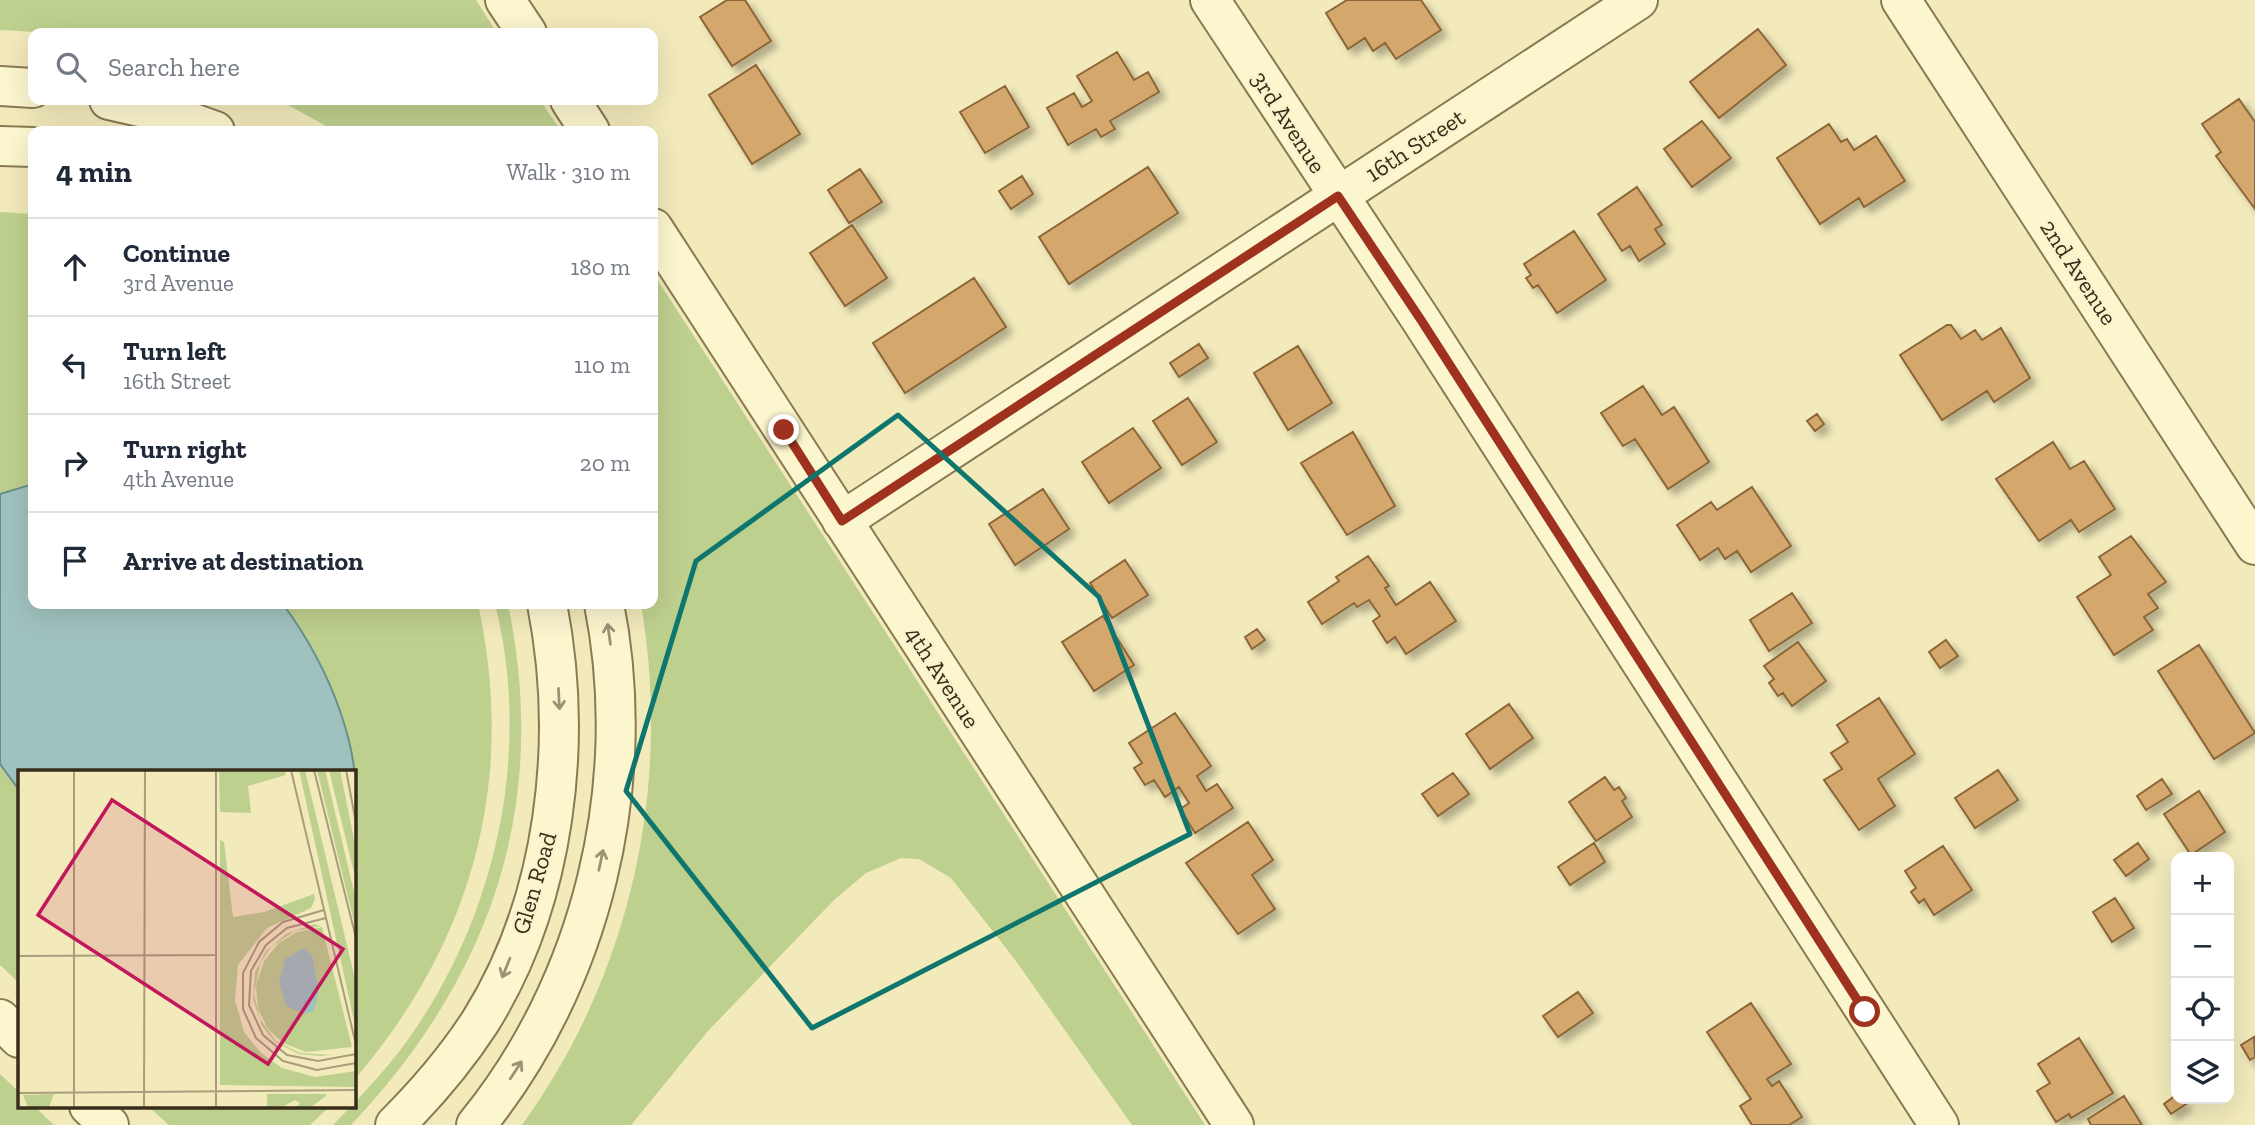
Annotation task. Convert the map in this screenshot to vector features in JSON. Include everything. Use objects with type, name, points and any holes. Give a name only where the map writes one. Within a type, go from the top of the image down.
[{"type":"street","points":[[505,0],[524,28]]},
{"type":"street","name":"3rd Avenue","points":[[1210,0],[1421,320],[1939,1125]]},
{"type":"street","name":"16th Street","points":[[842,521],[1638,0]]},
{"type":"street","name":"2nd Avenue","points":[[1902,0],[2255,545]]},
{"type":"street","points":[[0,86],[28,88]]},
{"type":"street","points":[[131,105],[162,112],[201,126]]},
{"type":"street","points":[[573,105],[587,126]]},
{"type":"street","points":[[0,146],[28,147]]},
{"type":"street","name":"4th Avenue","points":[[658,236],[1234,1125]]},
{"type":"street","name":"Glen Road","points":[[396,1125],[440,1076],[481,1020],[500,984],[534,896],[553,813],[560,734],[557,663],[548,609]]},
{"type":"street","points":[[476,1125],[533,1044],[568,970],[594,889],[611,803],[615,753],[614,679],[605,609]]},
{"type":"street","points":[[0,1019],[18,1037]]},
{"type":"street","points":[[91,1108],[108,1125]]},
{"type":"highlighted area","points":[[898,415],[1099,597],[1190,834],[812,1028],[626,791],[696,561]]},
{"type":"green space","points":[[0,0],[476,0],[494,28],[28,28],[28,32],[0,30]]},
{"type":"green space","points":[[288,105],[543,105],[558,126],[326,126]]},
{"type":"green space","points":[[0,212],[28,214],[28,609],[479,609],[489,670],[492,734],[487,797],[475,857],[455,916],[429,973],[395,1028],[355,1079],[355,770],[18,770],[18,982],[0,965]]},
{"type":"green space","points":[[658,281],[1205,1125],[1132,1125],[1013,957],[951,878],[919,859],[901,858],[866,873],[834,900],[708,1031],[631,1125],[522,1125],[560,1067],[591,1006],[616,942],[634,876],[646,809],[651,741],[649,673],[642,609],[658,609]]},
{"type":"green space","points":[[496,609],[509,609],[519,678],[521,750],[514,819],[498,885],[473,948],[440,1010],[400,1068],[351,1125],[333,1125],[349,1108],[355,1108],[355,1102],[409,1039],[446,978],[469,928],[487,876],[500,822],[508,768],[510,713],[505,658]]},
{"type":"green space","points":[[0,1074],[18,1091],[18,1108],[36,1108],[54,1125],[0,1125]]},
{"type":"green space","points":[[150,1108],[328,1108],[310,1125],[169,1125]]},
{"type":"water","points":[[28,486],[28,609],[286,609],[328,681],[340,710],[354,770],[18,770],[18,789],[0,764],[0,494]]},
{"type":"building","points":[[727,0],[745,0],[771,41],[732,66],[700,17]]},
{"type":"building","points":[[1347,0],[1421,0],[1441,30],[1396,59],[1385,43],[1373,51],[1365,38],[1348,49],[1326,13]]},
{"type":"building","points":[[1758,29],[1786,65],[1719,118],[1690,82]]},
{"type":"building","points":[[1117,52],[1134,80],[1148,72],[1159,92],[1110,121],[1115,129],[1101,137],[1096,129],[1068,145],[1047,108],[1074,93],[1082,107],[1092,101],[1077,76]]},
{"type":"building","points":[[756,65],[800,134],[752,164],[709,95]]},
{"type":"building","points":[[1005,86],[1029,127],[985,153],[960,112]]},
{"type":"building","points":[[2239,99],[2255,122],[2255,209],[2216,156],[2221,152],[2202,124]]},
{"type":"building","points":[[1702,121],[1731,158],[1692,187],[1664,149]]},
{"type":"building","points":[[1829,124],[1841,142],[1847,139],[1854,150],[1876,136],[1905,181],[1864,207],[1859,198],[1820,224],[1777,158]]},
{"type":"building","points":[[1148,167],[1178,213],[1069,284],[1039,237]]},
{"type":"building","points":[[860,169],[882,202],[849,223],[828,190]]},
{"type":"building","points":[[1022,176],[1033,194],[1011,209],[999,191]]},
{"type":"building","points":[[1637,187],[1662,225],[1655,229],[1665,244],[1639,261],[1630,246],[1622,251],[1598,214]]},
{"type":"building","points":[[852,225],[887,278],[845,306],[810,253]]},
{"type":"building","points":[[1574,231],[1606,280],[1557,313],[1538,285],[1533,288],[1526,278],[1531,275],[1524,264]]},
{"type":"building","points":[[974,278],[1006,327],[905,393],[873,343]]},
{"type":"building","points":[[1951,325],[1961,339],[1975,330],[1982,340],[2001,328],[2030,378],[1994,402],[1987,391],[1942,420],[1900,355]]},
{"type":"building","points":[[1199,344],[1208,358],[1179,377],[1170,363]]},
{"type":"building","points":[[1298,346],[1332,403],[1288,430],[1254,373]]},
{"type":"building","points":[[1643,386],[1662,415],[1674,407],[1709,462],[1668,489],[1635,439],[1623,446],[1601,413]]},
{"type":"building","points":[[1188,398],[1217,442],[1182,465],[1153,421]]},
{"type":"building","points":[[1817,414],[1824,424],[1815,431],[1807,421]]},
{"type":"building","points":[[1133,428],[1161,468],[1109,503],[1082,462]]},
{"type":"building","points":[[1353,432],[1395,506],[1347,535],[1301,463]]},
{"type":"building","points":[[2053,442],[2070,469],[2084,461],[2115,509],[2079,532],[2071,520],[2039,541],[1996,479]]},
{"type":"building","points":[[1752,487],[1791,546],[1751,572],[1737,551],[1725,559],[1718,548],[1700,560],[1677,525],[1711,502],[1717,510]]},
{"type":"building","points":[[1043,489],[1069,529],[1015,565],[989,524]]},
{"type":"building","points":[[2131,536],[2166,582],[2148,594],[2158,608],[2144,617],[2153,630],[2114,655],[2077,597],[2111,575],[2099,557]]},
{"type":"building","points":[[1368,556],[1389,586],[1385,588],[1396,605],[1430,582],[1456,621],[1406,654],[1395,637],[1387,643],[1373,621],[1380,616],[1369,600],[1357,607],[1354,603],[1322,624],[1308,602],[1339,581],[1336,577]]},
{"type":"building","points":[[1125,560],[1148,595],[1112,618],[1090,583]]},
{"type":"building","points":[[1792,593],[1812,623],[1769,651],[1750,620]]},
{"type":"building","points":[[1103,616],[1134,665],[1094,691],[1062,642]]},
{"type":"building","points":[[1257,629],[1265,640],[1252,649],[1245,637]]},
{"type":"building","points":[[1946,640],[1958,656],[1940,668],[1929,652]]},
{"type":"building","points":[[1798,642],[1826,681],[1792,706],[1783,693],[1778,696],[1769,683],[1774,679],[1764,666]]},
{"type":"building","points":[[2199,645],[2255,733],[2214,759],[2158,671]]},
{"type":"building","points":[[1879,698],[1915,754],[1878,779],[1895,806],[1859,830],[1824,780],[1842,769],[1831,753],[1848,742],[1837,725]]},
{"type":"building","points":[[1509,704],[1533,738],[1490,769],[1466,734]]},
{"type":"building","points":[[1175,713],[1211,766],[1197,776],[1206,791],[1217,784],[1233,808],[1195,833],[1180,809],[1189,803],[1179,787],[1165,797],[1154,780],[1145,785],[1134,768],[1142,763],[1129,743]]},
{"type":"building","points":[[1998,770],[2018,800],[1975,828],[1955,798]]},
{"type":"building","points":[[1453,773],[1469,794],[1438,816],[1422,794]]},
{"type":"building","points":[[1605,777],[1614,790],[1619,787],[1626,798],[1622,801],[1632,817],[1596,841],[1569,802]]},
{"type":"building","points":[[2162,779],[2172,794],[2146,810],[2137,796]]},
{"type":"building","points":[[2199,791],[2225,832],[2195,852],[2189,852],[2164,814]]},
{"type":"building","points":[[1248,822],[1273,860],[1252,875],[1275,909],[1238,934],[1186,863]]},
{"type":"building","points":[[1594,843],[1605,862],[1570,885],[1558,867]]},
{"type":"building","points":[[2138,843],[2149,859],[2126,876],[2114,860]]},
{"type":"building","points":[[1943,846],[1972,890],[1934,915],[1924,899],[1919,903],[1911,892],[1916,888],[1905,871]]},
{"type":"building","points":[[2115,898],[2134,928],[2112,942],[2093,912]]},
{"type":"building","points":[[1578,992],[1593,1013],[1558,1037],[1543,1016]]},
{"type":"building","points":[[1751,1003],[1791,1064],[1767,1079],[1772,1086],[1779,1081],[1802,1117],[1789,1125],[1752,1125],[1740,1106],[1751,1099],[1707,1032]]},
{"type":"building","points":[[2254,1037],[2255,1057],[2250,1060],[2241,1045]]},
{"type":"building","points":[[2079,1038],[2113,1093],[2071,1118],[2069,1114],[2056,1122],[2037,1091],[2050,1083],[2038,1064]]},
{"type":"building","points":[[2124,1096],[2142,1125],[2091,1125],[2088,1119]]},
{"type":"building","points":[[2171,1099],[2171,1104],[2186,1104],[2171,1114],[2164,1104]]},
{"type":"route","points":[[784,430],[842,521],[1338,196],[1421,320],[1865,1012]]}]
